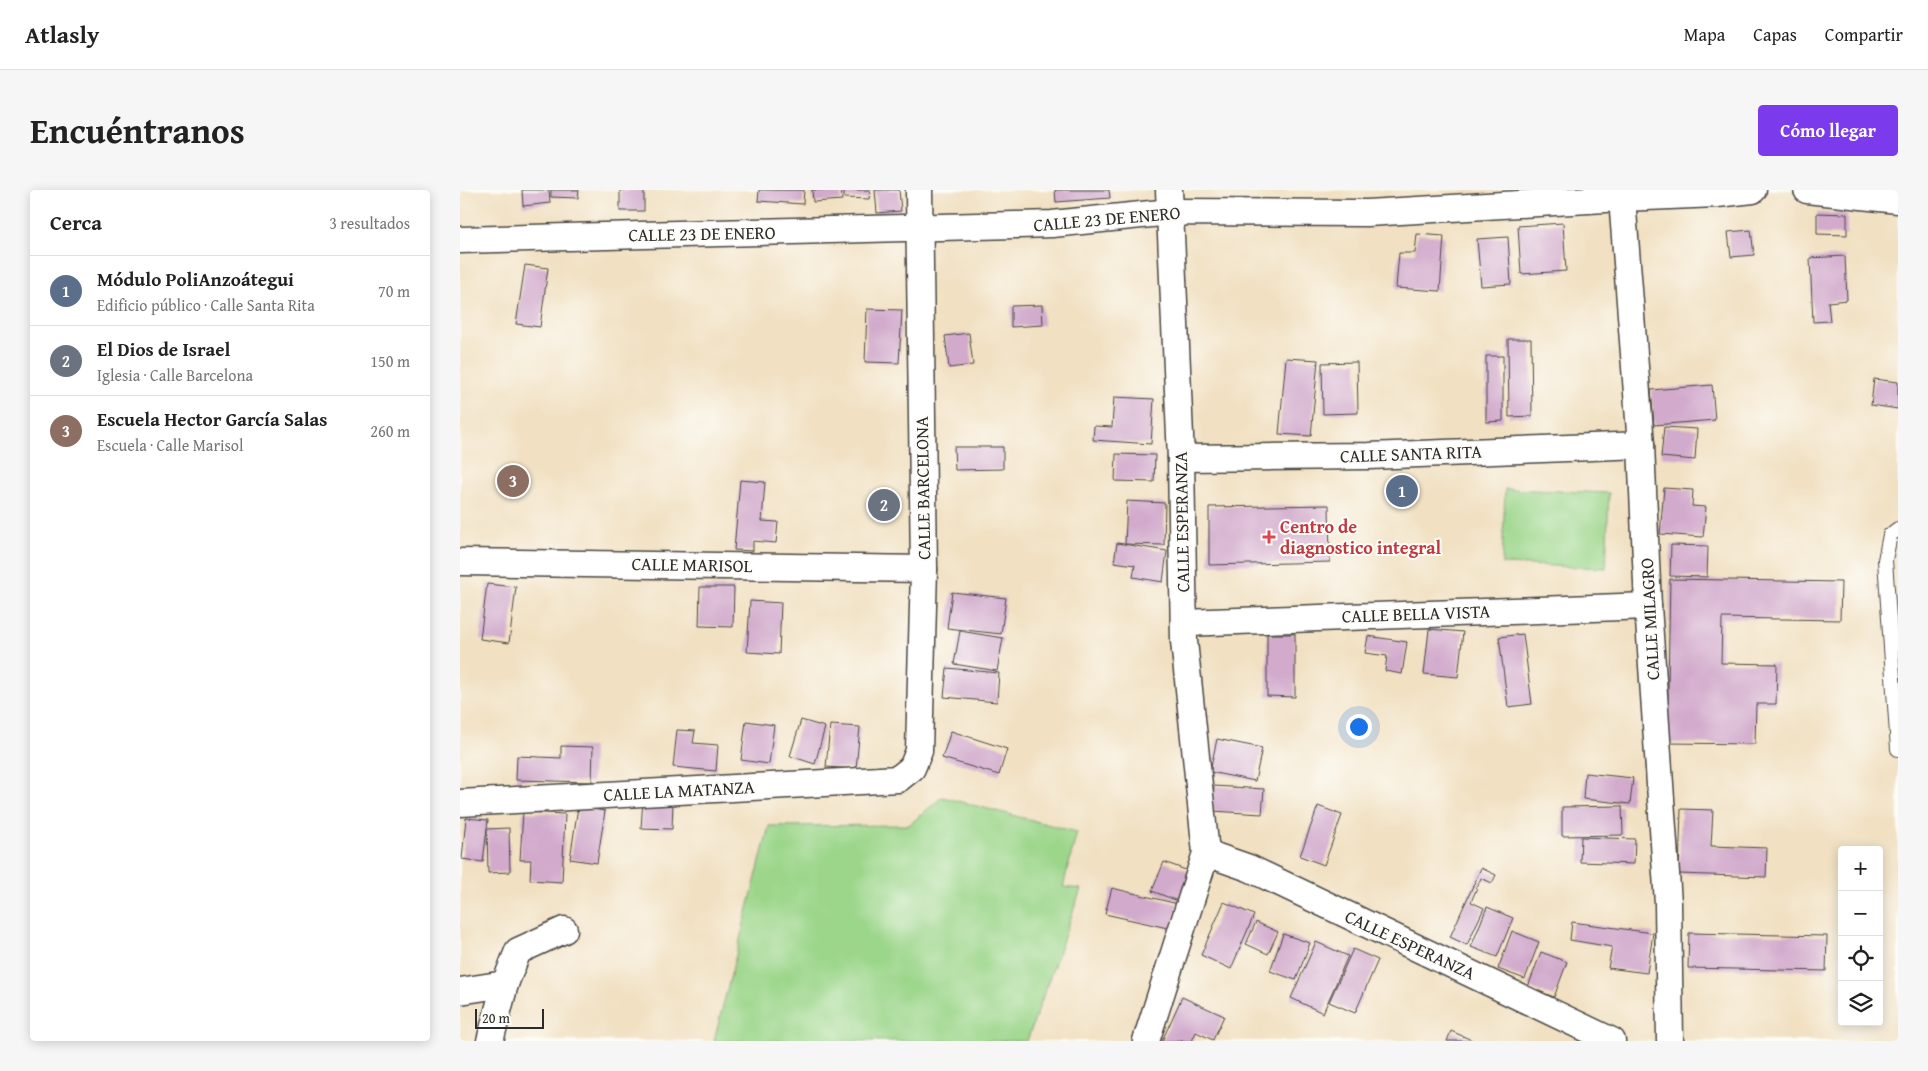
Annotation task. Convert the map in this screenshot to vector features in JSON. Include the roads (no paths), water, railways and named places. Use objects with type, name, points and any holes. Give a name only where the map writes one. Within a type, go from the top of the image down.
[{"type":"street","name":"CALLE BARCELONA","points":[[898,778],[912,768],[919,751],[924,568],[918,190]]},
{"type":"street","name":"CALLE 23 DE ENERO","points":[[460,240],[1052,224],[1170,201],[1367,213],[1717,194],[1753,190]]},
{"type":"street","points":[[1807,190],[1898,200]]},
{"type":"street","name":"CALLE MILAGRO","points":[[1622,198],[1641,445],[1648,606],[1668,903],[1670,1041]]},
{"type":"street","name":"CALLE ESPERANZA","points":[[1146,1041],[1206,853],[1184,641],[1181,458],[1170,201]]},
{"type":"street","name":"CALLE SANTA RITA","points":[[1181,458],[1369,456],[1641,445]]},
{"type":"street","name":"CALLE MARISOL","points":[[460,562],[924,568]]},
{"type":"street","name":"CALLE BELLA VISTA","points":[[1184,622],[1648,606]]},
{"type":"street","name":"CALLE LA MATANZA","points":[[460,803],[898,778]]},
{"type":"street","name":"CALLE ESPERANZA","points":[[1206,853],[1249,868],[1612,1041]]},
{"type":"street","points":[[490,1041],[505,984],[518,951],[564,930]]},
{"type":"street","points":[[460,992],[505,984]]},
{"type":"lane","points":[[1898,529],[1890,534],[1885,560],[1898,749]]},
{"type":"place","name":"Escuela Hector García Salas","points":[[513,481]]},
{"type":"place","name":"Módulo PoliAnzoátegui","points":[[1402,491]]},
{"type":"place","name":"El Dios de Israel","points":[[884,505]]},
{"type":"place","name":"Centro de diagnostico integral","points":[[1269,537]]}]
